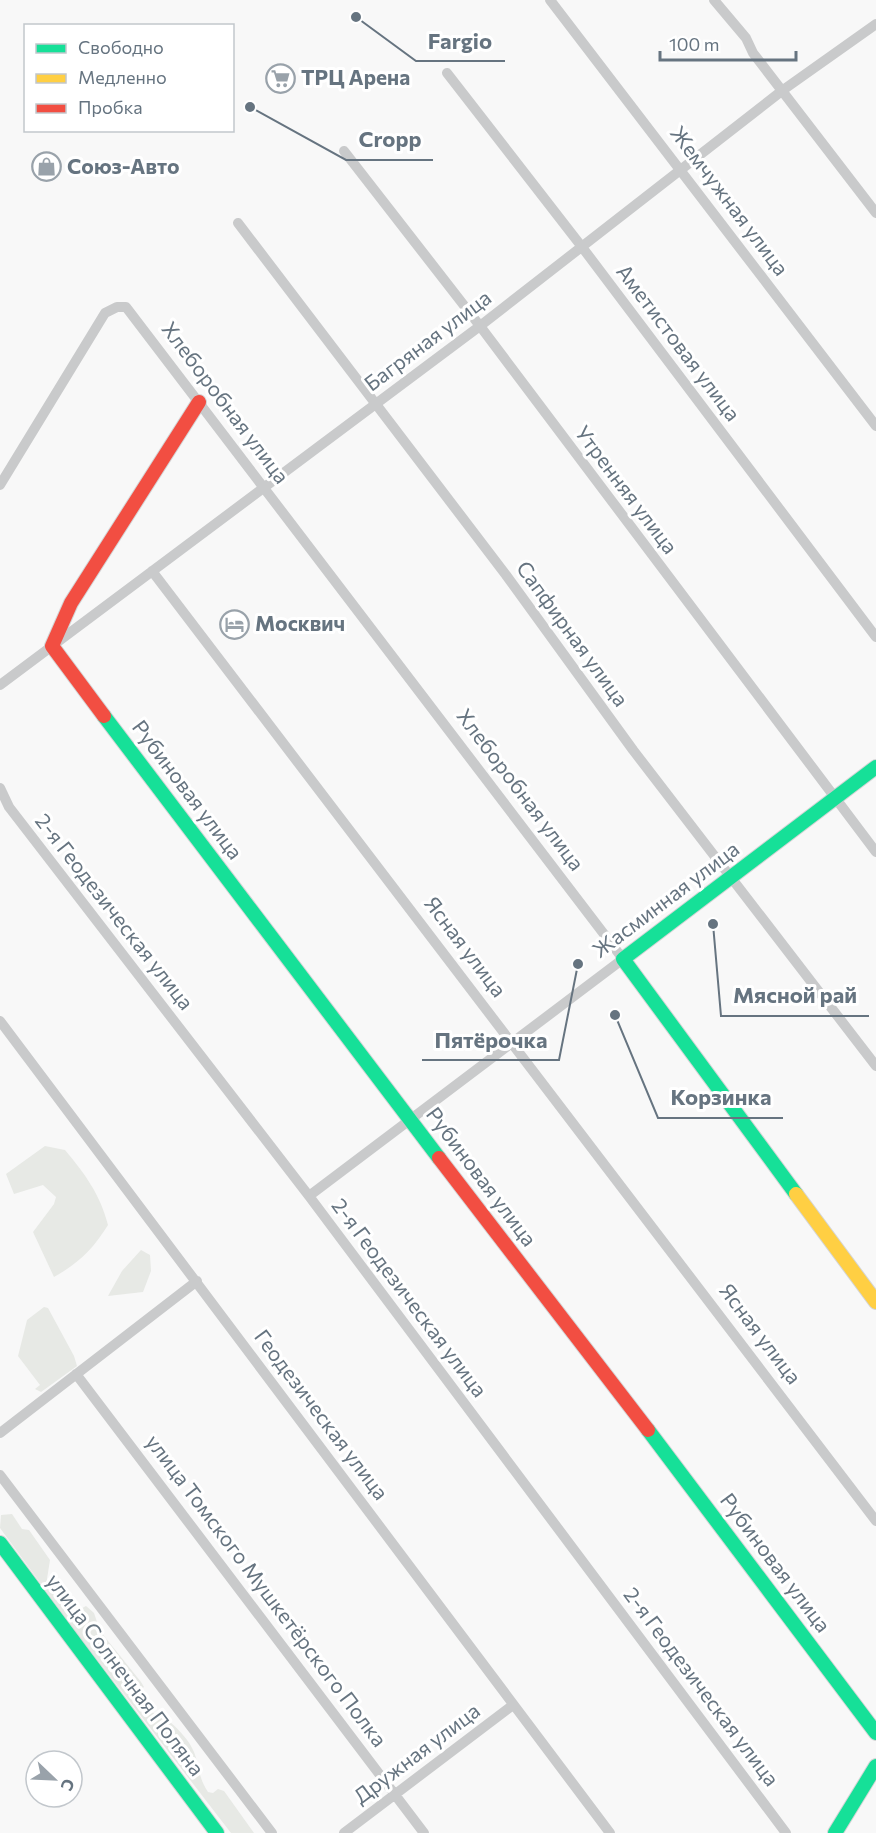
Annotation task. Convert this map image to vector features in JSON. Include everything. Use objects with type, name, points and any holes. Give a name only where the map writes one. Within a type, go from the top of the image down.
[{"type":"street","name":"Жемчужная улица","points":[[550,0],[876,426]]},
{"type":"street","points":[[714,0],[746,38],[753,53],[876,213]]},
{"type":"street","name":"Багряная улица","points":[[0,685],[480,326],[783,90],[876,24]]},
{"type":"street","name":"Аметистовая улица","points":[[447,73],[582,247],[876,637]]},
{"type":"street","name":"Утренняя улица","points":[[344,151],[480,326],[876,852]]},
{"type":"street","name":"Сапфирная улица","points":[[238,223],[377,404],[633,750],[876,1066]]},
{"type":"street","name":"Хлеборобная улица","points":[[0,485],[105,313],[117,307],[126,307],[623,959],[876,1302]]},
{"type":"street","points":[[52,646],[71,603],[199,402]]},
{"type":"street","name":"Ясная улица","points":[[152,571],[514,1043],[876,1521]]},
{"type":"street","name":"Рубиновая улица","points":[[52,646],[149,777],[412,1119],[876,1733]]},
{"type":"street","name":"Жасминная улица","points":[[309,1196],[876,767]]},
{"type":"street","name":"2-я Геодезическая улица","points":[[0,788],[9,807],[309,1196],[786,1833]]},
{"type":"street","name":"Геодезическая улица","points":[[0,1021],[610,1833]]},
{"type":"street","points":[[0,1433],[197,1281]]},
{"type":"street","name":"улица Томского Мушкетёрского Полка","points":[[76,1374],[424,1833]]},
{"type":"street","points":[[0,1475],[272,1833]]},
{"type":"street","name":"улица Солнечная Поляна","points":[[0,1543],[217,1833]]},
{"type":"street","name":"Дружная улица","points":[[344,1833],[513,1705]]},
{"type":"street","points":[[835,1833],[876,1766]]},
{"type":"shaded area","points":[[45,1146],[65,1150],[96,1194],[108,1225],[85,1255],[54,1277],[33,1232],[54,1204],[56,1197],[43,1185],[14,1194],[6,1174]]},
{"type":"shaded area","points":[[141,1250],[150,1255],[151,1271],[143,1292],[108,1296],[122,1271]]},
{"type":"shaded area","points":[[44,1307],[48,1308],[77,1366],[41,1392],[35,1389],[40,1385],[18,1356],[27,1320]]},
{"type":"shaded area","points":[[12,1514],[22,1529],[29,1530],[50,1560],[47,1579],[71,1610],[77,1611],[86,1606],[94,1613],[100,1631],[141,1682],[144,1687],[134,1694],[136,1700],[145,1709],[173,1724],[182,1734],[195,1754],[208,1792],[213,1793],[218,1789],[224,1791],[254,1833],[231,1833],[80,1637],[0,1528],[1,1515]]},
{"type":"traffic: fast","points":[[104,716],[439,1158]]},
{"type":"traffic: fast","points":[[796,1194],[623,959],[876,767]]},
{"type":"traffic: fast","points":[[648,1430],[876,1733]]},
{"type":"traffic: fast","points":[[0,1543],[217,1833]]},
{"type":"traffic: fast","points":[[835,1833],[876,1766]]},
{"type":"traffic: slow","points":[[796,1194],[876,1302]]},
{"type":"traffic: jam","points":[[104,716],[52,646],[71,603],[199,402]]},
{"type":"traffic: jam","points":[[439,1158],[648,1430]]},
{"type":"place","name":"Fargio","points":[[356,17]]},
{"type":"place","name":"ТРЦ Арена","points":[[280,78]]},
{"type":"place","name":"Cropp","points":[[250,107]]},
{"type":"place","name":"Союз-Авто","points":[[46,167]]},
{"type":"place","name":"Москвич","points":[[234,624]]},
{"type":"place","name":"Мясной рай","points":[[713,924]]},
{"type":"place","name":"Пятёрочка","points":[[578,964]]},
{"type":"place","name":"Корзинка","points":[[615,1015]]}]
